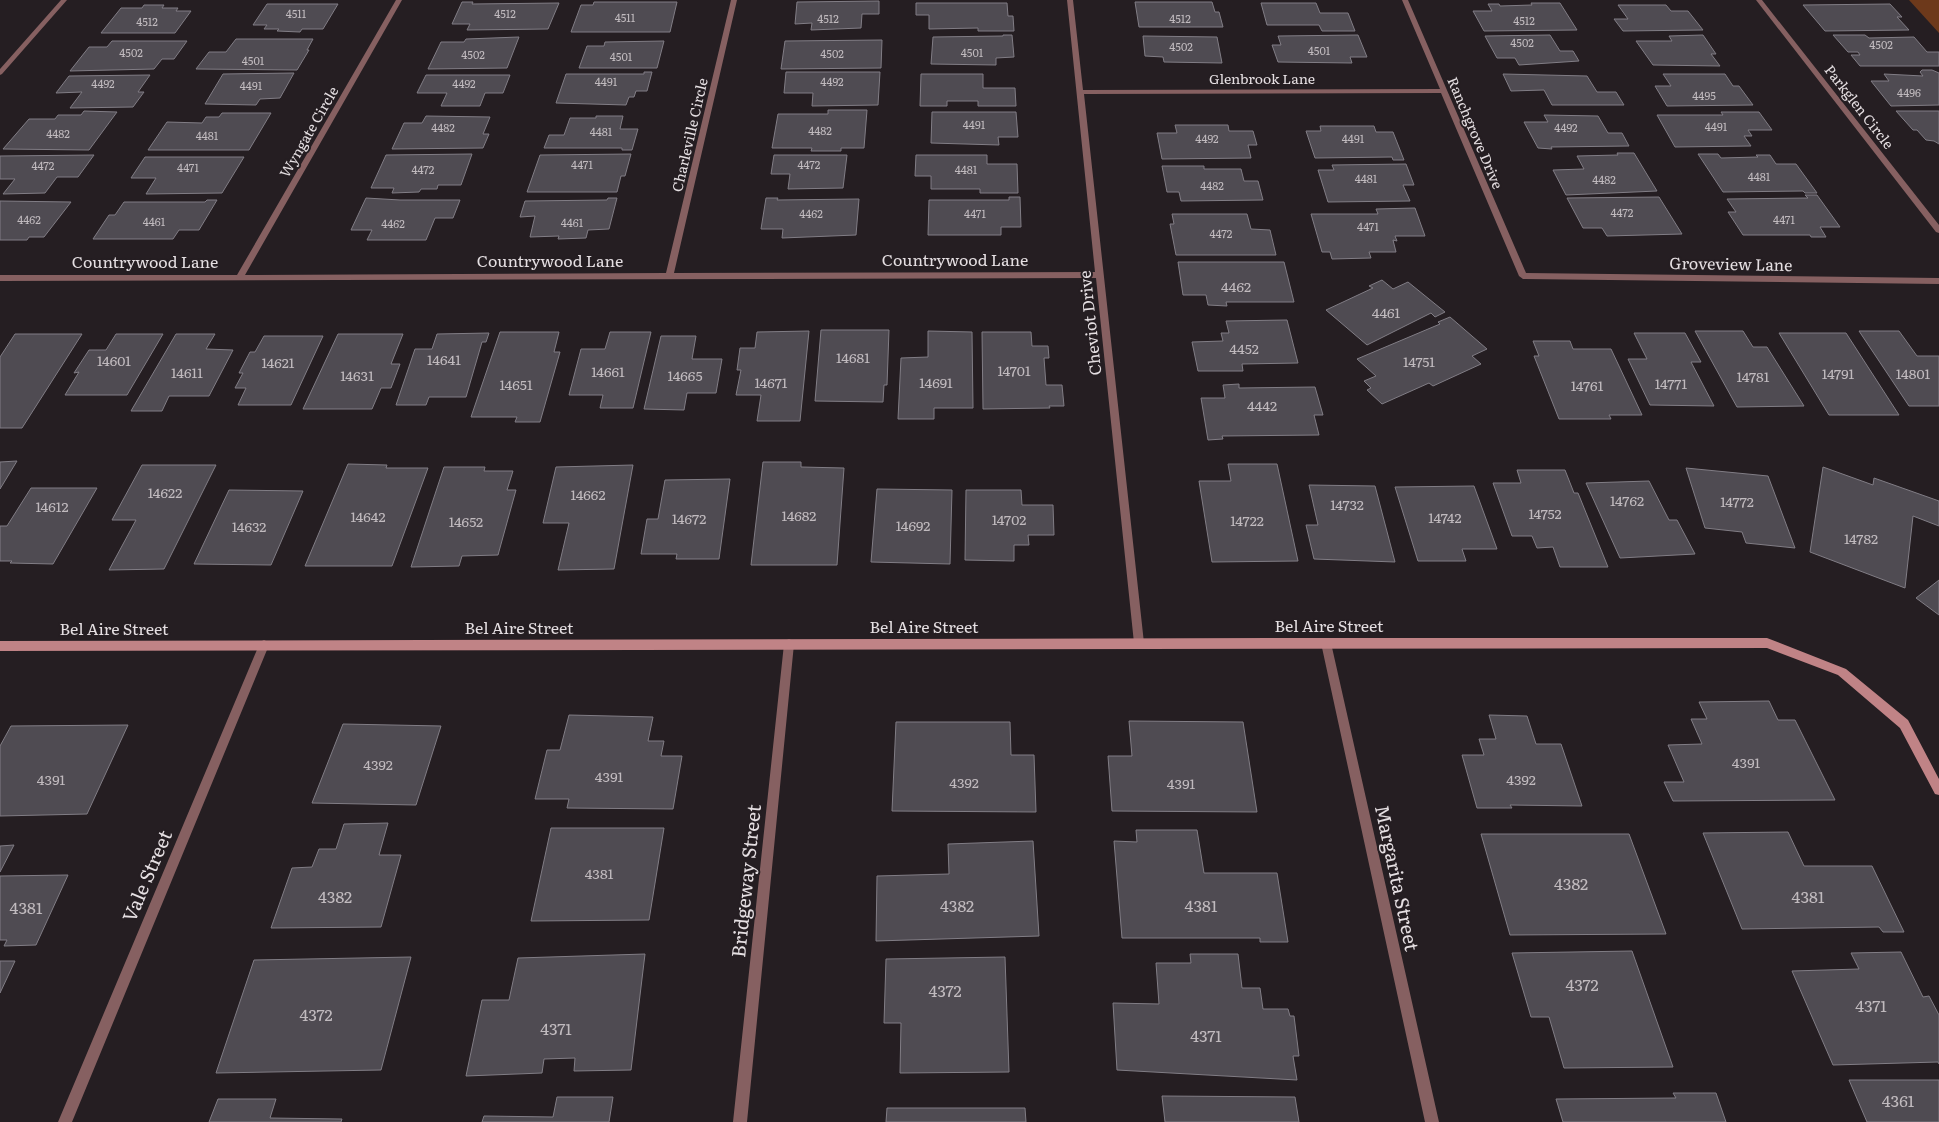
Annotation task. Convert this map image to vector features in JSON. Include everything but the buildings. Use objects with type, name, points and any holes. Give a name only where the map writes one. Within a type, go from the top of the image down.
[{"type":"street","points":[[0,72],[64,0]]},
{"type":"street","name":"Wyngate Circle","points":[[240,277],[399,0]]},
{"type":"street","name":"Charleville Circle","points":[[669,276],[734,0]]},
{"type":"street","name":"Cheviot Drive","points":[[1070,0],[1139,643]]},
{"type":"street","name":"Ranchgrove Drive","points":[[1405,0],[1523,276]]},
{"type":"street","name":"Parkglen Circle","points":[[1759,0],[1939,230]]},
{"type":"street","name":"Glenbrook Lane","points":[[1080,92],[1444,91]]},
{"type":"street","name":"Countrywood Lane","points":[[0,278],[1099,274]]},
{"type":"street","name":"Groveview Lane","points":[[1523,276],[1939,281]]},
{"type":"street","name":"Margarita Street","points":[[1326,643],[1432,1122]]},
{"type":"street","name":"Bel Aire Street","points":[[0,646],[1767,643],[1842,672],[1904,724],[1939,790]]},
{"type":"street","name":"Bridgeway Street","points":[[740,1122],[789,644]]},
{"type":"street","name":"Vale Street","points":[[65,1122],[264,645]]},
{"type":"shaded area","points":[[1909,0],[1939,0],[1939,33]]}]
